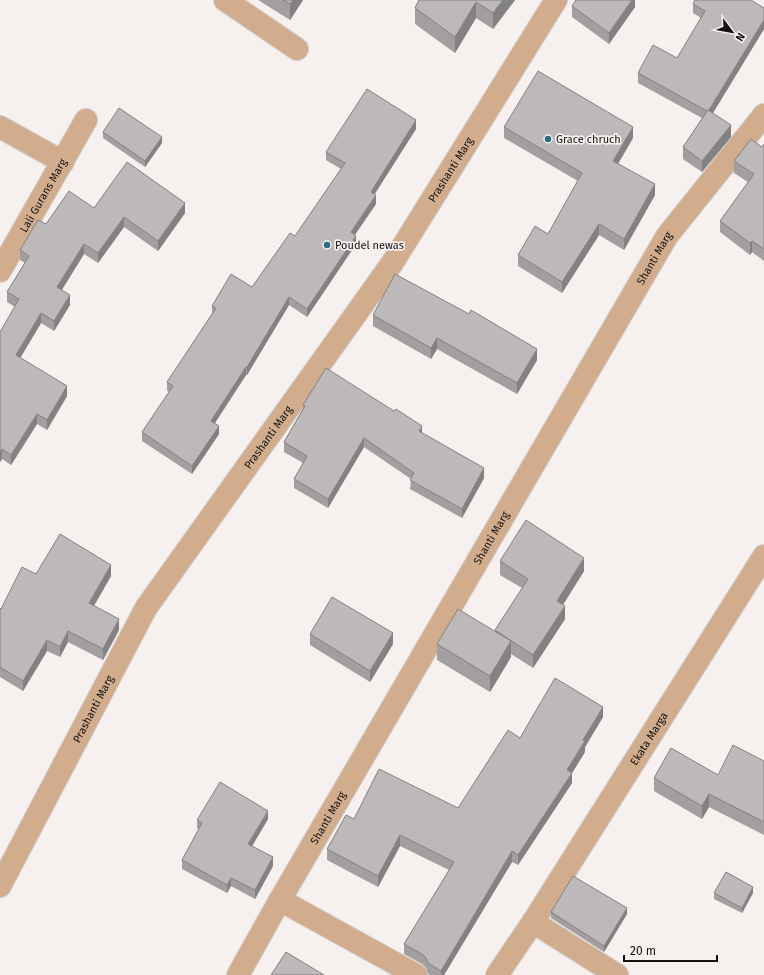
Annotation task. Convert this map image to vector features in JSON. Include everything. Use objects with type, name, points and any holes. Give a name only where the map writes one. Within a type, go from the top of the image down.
[{"type":"street","points":[[225,0],[297,49]]},
{"type":"street","name":"Prashanti Marg","points":[[0,886],[146,608],[393,262],[556,0]]},
{"type":"street","name":"Shanti Marg","points":[[238,975],[280,900],[667,236],[764,115]]},
{"type":"street","points":[[63,162],[86,120]]},
{"type":"street","name":"Lali Gurans Marg","points":[[0,127],[63,162],[0,271]]},
{"type":"street","name":"Ekata Marga","points":[[496,975],[533,922],[764,556]]},
{"type":"street","points":[[280,900],[416,975]]},
{"type":"street","points":[[533,922],[617,975]]},
{"type":"building","points":[[283,0],[293,0],[290,4]]},
{"type":"building","points":[[419,0],[503,0],[493,13],[476,2],[455,37],[415,8]]},
{"type":"building","points":[[576,0],[632,0],[609,33],[572,6]]},
{"type":"building","points":[[695,0],[751,0],[764,8],[764,20],[707,111],[638,73],[653,45],[677,58],[705,11],[693,4]]},
{"type":"building","points":[[538,71],[633,127],[613,161],[655,184],[624,239],[599,224],[562,282],[518,255],[535,226],[548,234],[582,173],[504,127]]},
{"type":"building","points":[[367,89],[416,120],[371,192],[376,195],[351,232],[356,236],[307,309],[289,297],[247,367],[211,421],[219,426],[192,466],[142,432],[173,386],[167,382],[216,308],[212,306],[231,274],[252,287],[290,233],[295,236],[345,163],[326,152]]},
{"type":"building","points":[[119,108],[162,137],[145,161],[103,132]]},
{"type":"building","points":[[708,110],[731,125],[702,161],[683,147]]},
{"type":"building","points":[[751,139],[762,147],[764,144],[764,249],[752,241],[750,243],[720,221],[754,174],[734,161]]},
{"type":"building","points":[[127,162],[185,203],[158,241],[124,217],[98,253],[84,244],[57,287],[70,295],[54,321],[41,313],[16,355],[67,386],[47,420],[37,414],[11,455],[2,449],[0,452],[0,332],[19,299],[7,292],[29,256],[20,250],[38,220],[46,224],[69,191],[94,208]]},
{"type":"building","points":[[395,274],[469,314],[471,310],[537,349],[517,383],[437,338],[431,348],[373,315]]},
{"type":"building","points":[[326,368],[394,411],[396,409],[422,426],[419,431],[484,468],[462,509],[410,480],[414,473],[364,438],[328,499],[294,479],[307,456],[284,442],[305,406],[303,405]]},
{"type":"building","points":[[526,520],[584,558],[557,601],[565,606],[533,655],[495,630],[528,579],[500,561]]},
{"type":"building","points":[[60,534],[111,565],[89,603],[119,619],[103,649],[68,631],[60,647],[47,640],[23,681],[0,667],[0,608],[1,609],[22,567],[36,574]]},
{"type":"building","points":[[332,597],[393,633],[370,671],[310,634]]},
{"type":"building","points":[[458,609],[511,641],[490,676],[437,644]]},
{"type":"building","points":[[555,678],[603,707],[583,740],[585,741],[567,770],[572,773],[518,855],[512,851],[441,971],[428,963],[422,954],[404,944],[454,862],[400,835],[378,876],[327,849],[346,815],[354,819],[379,769],[458,808],[508,730],[520,738]]},
{"type":"building","points":[[733,745],[764,761],[764,822],[709,794],[702,806],[654,778],[671,748],[718,775]]},
{"type":"building","points":[[220,782],[268,811],[248,844],[273,857],[255,890],[231,878],[227,885],[182,860],[202,823],[197,820]]},
{"type":"building","points":[[726,872],[753,887],[742,908],[714,893]]},
{"type":"building","points":[[573,876],[627,908],[604,946],[551,912]]},
{"type":"building","points":[[286,952],[324,975],[271,975]]},
{"type":"place","name":"Grace chruch","points":[[548,139]]},
{"type":"place","name":"Poudel newas","points":[[327,245]]}]
